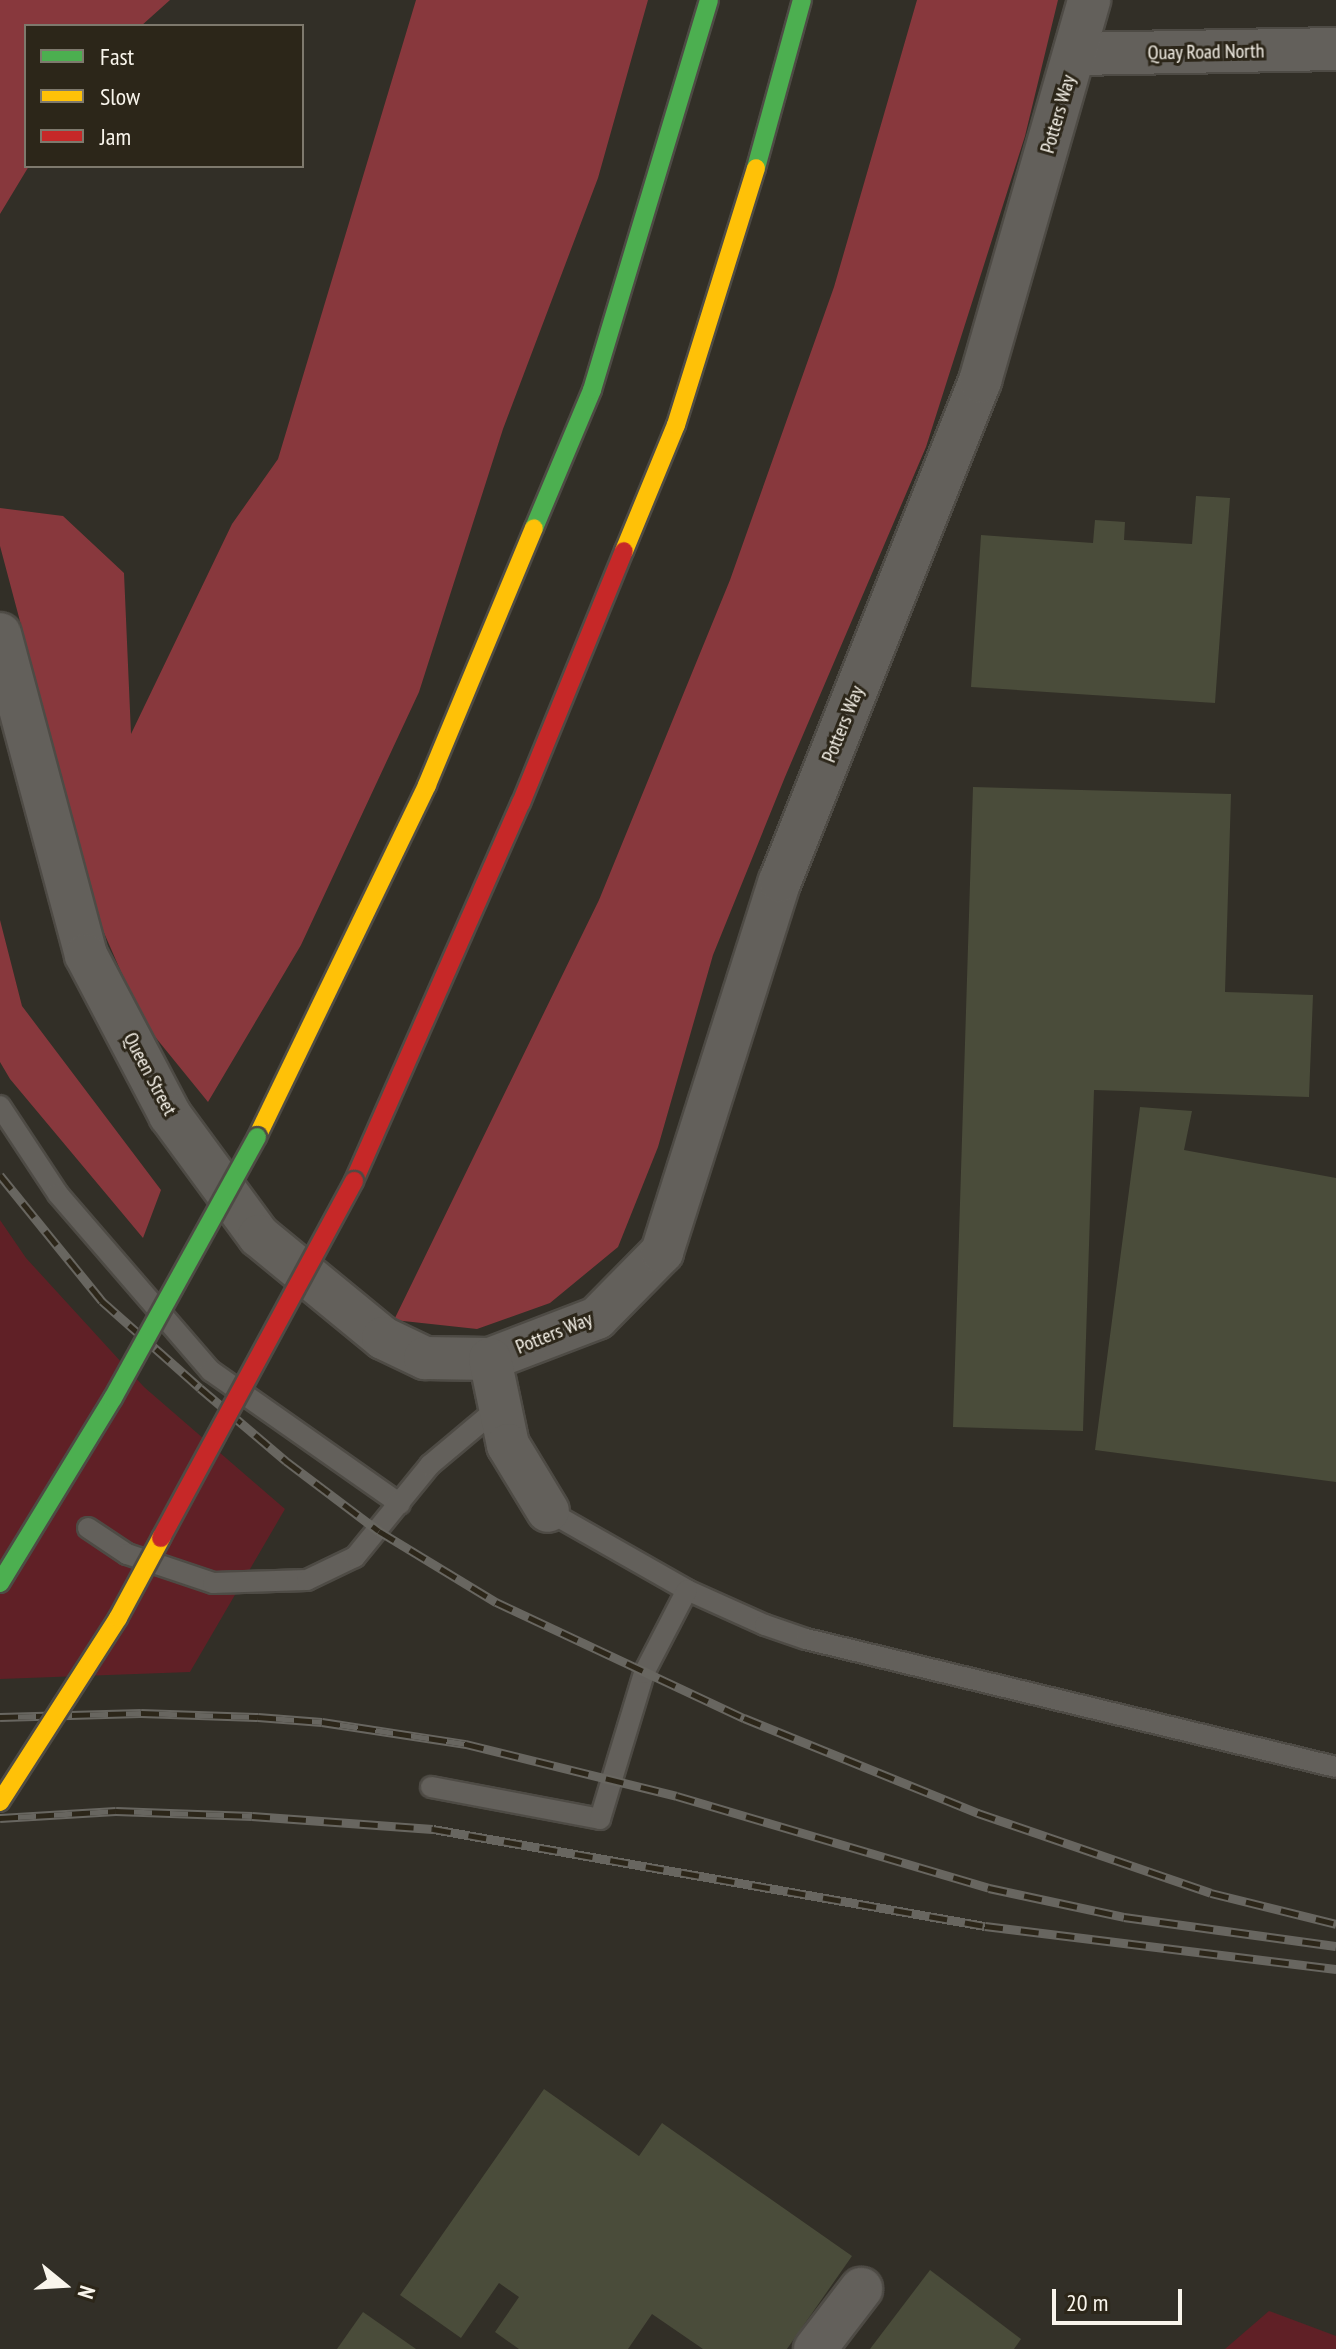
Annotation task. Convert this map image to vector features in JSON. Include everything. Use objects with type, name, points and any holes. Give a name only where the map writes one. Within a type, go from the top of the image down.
[{"type":"highway","points":[[0,1583],[113,1398],[257,1137],[427,785],[592,390],[709,0]]},
{"type":"highway","points":[[0,1802],[118,1618],[354,1181],[521,803],[676,425],[775,105],[802,0]]},
{"type":"street","name":"Potters Way","points":[[490,1359],[597,1318],[662,1252],[780,881],[980,381],[1089,0]]},
{"type":"street","name":"Quay Road North","points":[[1076,54],[1336,49]]},
{"type":"street","name":"Queen Street","points":[[0,634],[86,955],[170,1115],[259,1236],[383,1338],[425,1358],[490,1359]]},
{"type":"street","points":[[490,1359],[508,1445],[548,1511]]},
{"type":"street","points":[[815,2349],[861,2289]]},
{"type":"lane","points":[[0,1106],[58,1194],[211,1371],[400,1504]]},
{"type":"lane","points":[[88,1528],[127,1554],[213,1583],[307,1580],[355,1557],[430,1465],[500,1406]]},
{"type":"lane","points":[[548,1511],[687,1590],[753,1620],[806,1639],[1336,1767]]},
{"type":"lane","points":[[431,1787],[600,1819],[644,1673],[687,1590]]},
{"type":"shaded area","points":[[0,0],[170,0],[143,24],[24,24],[24,168],[28,168],[0,214]]},
{"type":"shaded area","points":[[416,0],[648,0],[598,178],[503,429],[419,692],[301,945],[208,1102],[143,1022],[101,926],[0,546],[0,508],[63,516],[124,573],[131,734],[232,524],[278,459]]},
{"type":"shaded area","points":[[917,0],[1058,0],[1025,136],[926,447],[785,777],[713,955],[658,1147],[618,1247],[550,1303],[477,1329],[394,1320],[599,900],[730,580],[834,287]]},
{"type":"shaded area","points":[[0,920],[22,1006],[161,1190],[143,1238],[10,1079],[0,1062]]},
{"type":"shaded area","points":[[0,1220],[26,1258],[144,1387],[285,1509],[190,1672],[0,1679]]},
{"type":"shaded area","points":[[1269,2311],[1336,2336],[1336,2349],[1225,2349]]},
{"type":"building","points":[[1196,496],[1230,498],[1215,703],[971,687],[981,535],[1093,543],[1095,520],[1125,522],[1124,540],[1192,544]]},
{"type":"building","points":[[973,787],[1231,794],[1225,992],[1313,995],[1309,1097],[1094,1090],[1083,1431],[953,1427]]},
{"type":"building","points":[[1140,1107],[1192,1111],[1184,1150],[1336,1178],[1336,1482],[1095,1450]]},
{"type":"building","points":[[544,2089],[639,2156],[662,2123],[852,2256],[787,2349],[703,2349],[652,2314],[628,2349],[519,2349],[495,2332],[519,2297],[499,2283],[461,2338],[400,2295]]},
{"type":"building","points":[[930,2270],[1021,2339],[1014,2349],[870,2349]]},
{"type":"building","points":[[363,2312],[416,2349],[337,2349]]},
{"type":"railway","points":[[0,1175],[102,1301],[200,1388],[286,1461],[379,1531],[496,1602],[744,1718],[978,1813],[1211,1893],[1336,1924]]},
{"type":"railway","points":[[0,1717],[141,1713],[258,1717],[322,1722],[466,1744],[677,1796],[989,1888],[1124,1917],[1336,1946]]},
{"type":"railway","points":[[0,1818],[116,1811],[252,1816],[433,1829],[985,1926],[1336,1969]]},
{"type":"traffic: fast","points":[[534,528],[592,390],[709,0]]},
{"type":"traffic: fast","points":[[756,168],[802,0]]},
{"type":"traffic: fast","points":[[0,1583],[113,1398],[257,1137]]},
{"type":"traffic: slow","points":[[624,551],[676,425],[756,168]]},
{"type":"traffic: slow","points":[[257,1137],[427,785],[534,528]]},
{"type":"traffic: slow","points":[[0,1802],[118,1618],[161,1538]]},
{"type":"traffic: jam","points":[[354,1181],[521,803],[624,551]]},
{"type":"traffic: jam","points":[[161,1538],[354,1181]]}]
